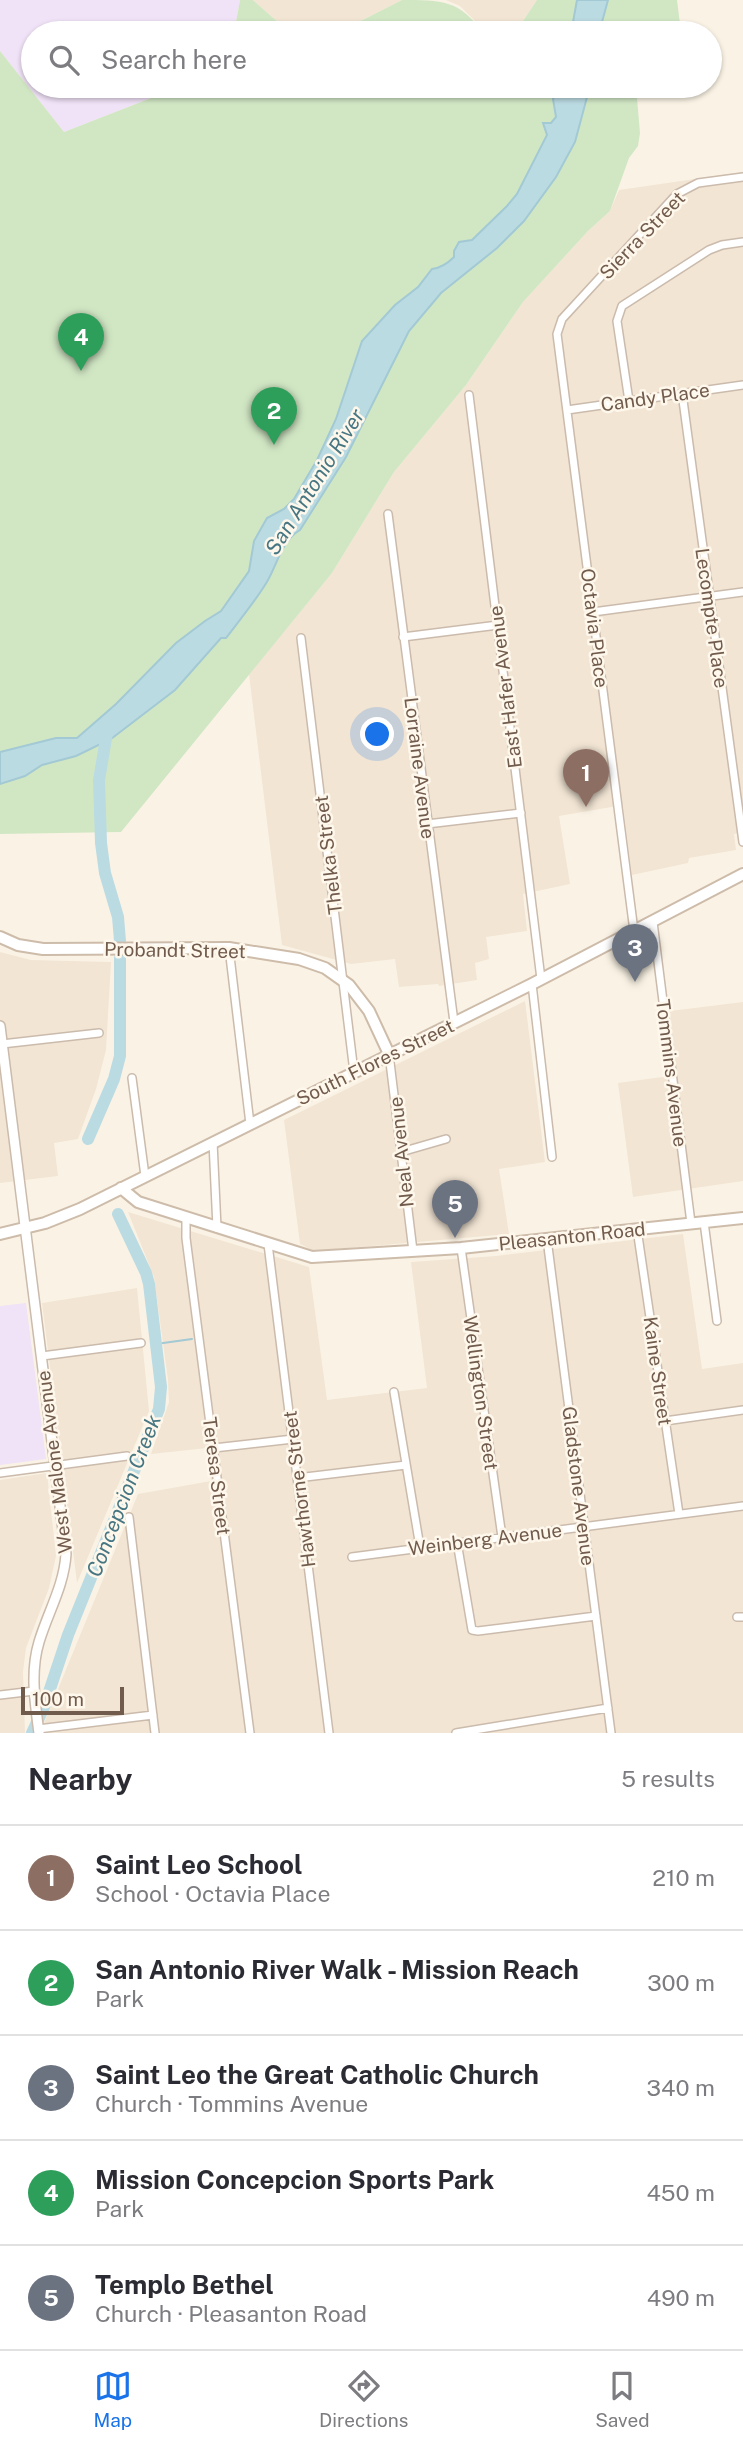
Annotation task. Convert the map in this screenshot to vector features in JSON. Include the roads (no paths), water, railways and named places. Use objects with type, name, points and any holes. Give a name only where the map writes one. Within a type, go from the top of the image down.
[{"type":"main road","name":"South Flores Street","points":[[0,1234],[69,1213],[121,1188],[536,982],[743,874]]},
{"type":"main road","name":"Probandt Street","points":[[0,937],[18,945],[43,949],[229,948],[299,960],[325,968],[343,980],[369,1011],[388,1054]]},
{"type":"main road","name":"Pleasanton Road","points":[[121,1188],[126,1195],[138,1202],[312,1257],[461,1248],[743,1218]]},
{"type":"street","name":"Sierra Street","points":[[559,325],[677,194],[698,183],[743,177]]},
{"type":"street","points":[[629,401],[617,321],[622,306],[709,250],[743,242]]},
{"type":"street","name":"Octavia Place","points":[[559,325],[557,334],[634,931]]},
{"type":"street","name":"Candy Place","points":[[567,410],[743,385]]},
{"type":"street","name":"Lecompte Place","points":[[682,393],[743,842]]},
{"type":"street","name":"East Hafer Avenue","points":[[469,395],[521,813],[552,1157]]},
{"type":"street","name":"Lorraine Avenue","points":[[388,514],[454,1023]]},
{"type":"street","points":[[593,612],[743,592]]},
{"type":"street","points":[[403,637],[498,625]]},
{"type":"street","name":"Thelka Street","points":[[301,638],[354,1072]]},
{"type":"street","points":[[427,824],[521,813]]},
{"type":"street","name":"Tommins Avenue","points":[[653,922],[691,1223]]},
{"type":"street","points":[[229,948],[250,1124]]},
{"type":"street","name":"West Malone Avenue","points":[[0,1026],[4,1092],[26,1228],[65,1539],[65,1564],[59,1592],[39,1640],[35,1662],[39,1731]]},
{"type":"street","points":[[2,1044],[99,1033]]},
{"type":"street","name":"Neal Avenue","points":[[388,1054],[413,1251]]},
{"type":"street","points":[[132,1078],[145,1176]]},
{"type":"street","points":[[401,1152],[446,1139]]},
{"type":"street","points":[[213,1142],[217,1228]]},
{"type":"street","name":"Teresa Street","points":[[186,1218],[186,1238],[250,1733]]},
{"type":"street","points":[[704,1222],[717,1321]]},
{"type":"street","name":"Kaine Street","points":[[637,1229],[679,1514]]},
{"type":"street","name":"Gladstone Avenue","points":[[547,1239],[611,1733]]},
{"type":"street","name":"Hawthorne Street","points":[[268,1244],[328,1733]]},
{"type":"street","name":"Wellington Street","points":[[461,1248],[502,1537]]},
{"type":"street","points":[[41,1356],[141,1343]]},
{"type":"street","points":[[394,1392],[420,1547]]},
{"type":"street","points":[[665,1421],[743,1410]]},
{"type":"street","points":[[214,1448],[293,1439]]},
{"type":"street","points":[[0,1472],[127,1456]]},
{"type":"street","points":[[297,1478],[406,1465]]},
{"type":"street","name":"Weinberg Avenue","points":[[352,1557],[743,1506]]},
{"type":"street","points":[[128,1517],[155,1733]]},
{"type":"street","points":[[457,1542],[469,1623],[474,1631],[596,1616]]},
{"type":"street","points":[[0,1695],[35,1695]]},
{"type":"street","points":[[456,1733],[607,1709]]},
{"type":"street","points":[[39,1731],[153,1715]]},
{"type":"water","points":[[577,0],[608,0],[602,21],[573,21]]},
{"type":"water","name":"San Antonio River","points":[[587,98],[575,142],[556,177],[524,221],[497,248],[441,293],[409,331],[346,457],[300,530],[283,548],[260,592],[226,638],[221,638],[175,690],[111,739],[76,756],[42,765],[25,776],[0,784],[0,752],[56,738],[77,738],[116,704],[176,643],[221,611],[249,571],[254,541],[267,518],[284,509],[294,499],[317,460],[336,419],[362,341],[395,305],[418,287],[432,269],[444,265],[454,257],[459,242],[472,240],[517,194],[547,135],[543,123],[551,123],[556,117],[553,99]]},
{"type":"waterway","name":"Concepcion Creek","points":[[108,727],[99,780],[101,843],[105,873],[118,917],[120,941]]},
{"type":"waterway","name":"Concepcion Creek","points":[[88,1139],[114,1079],[120,1056],[120,958]]},
{"type":"waterway","name":"Concepcion Creek","points":[[32,1733],[44,1707],[68,1635],[159,1409],[161,1387],[149,1284],[118,1214]]},
{"type":"waterway","points":[[156,1344],[192,1339]]},
{"type":"place","name":"Mission Concepcion Sports Park","points":[[81,371]]},
{"type":"place","name":"San Antonio River Walk - Mission Reach","points":[[274,445]]},
{"type":"place","name":"Saint Leo School","points":[[586,807]]},
{"type":"place","name":"Saint Leo the Great Catholic Church","points":[[635,982]]},
{"type":"place","name":"Templo Bethel","points":[[455,1238]]}]
